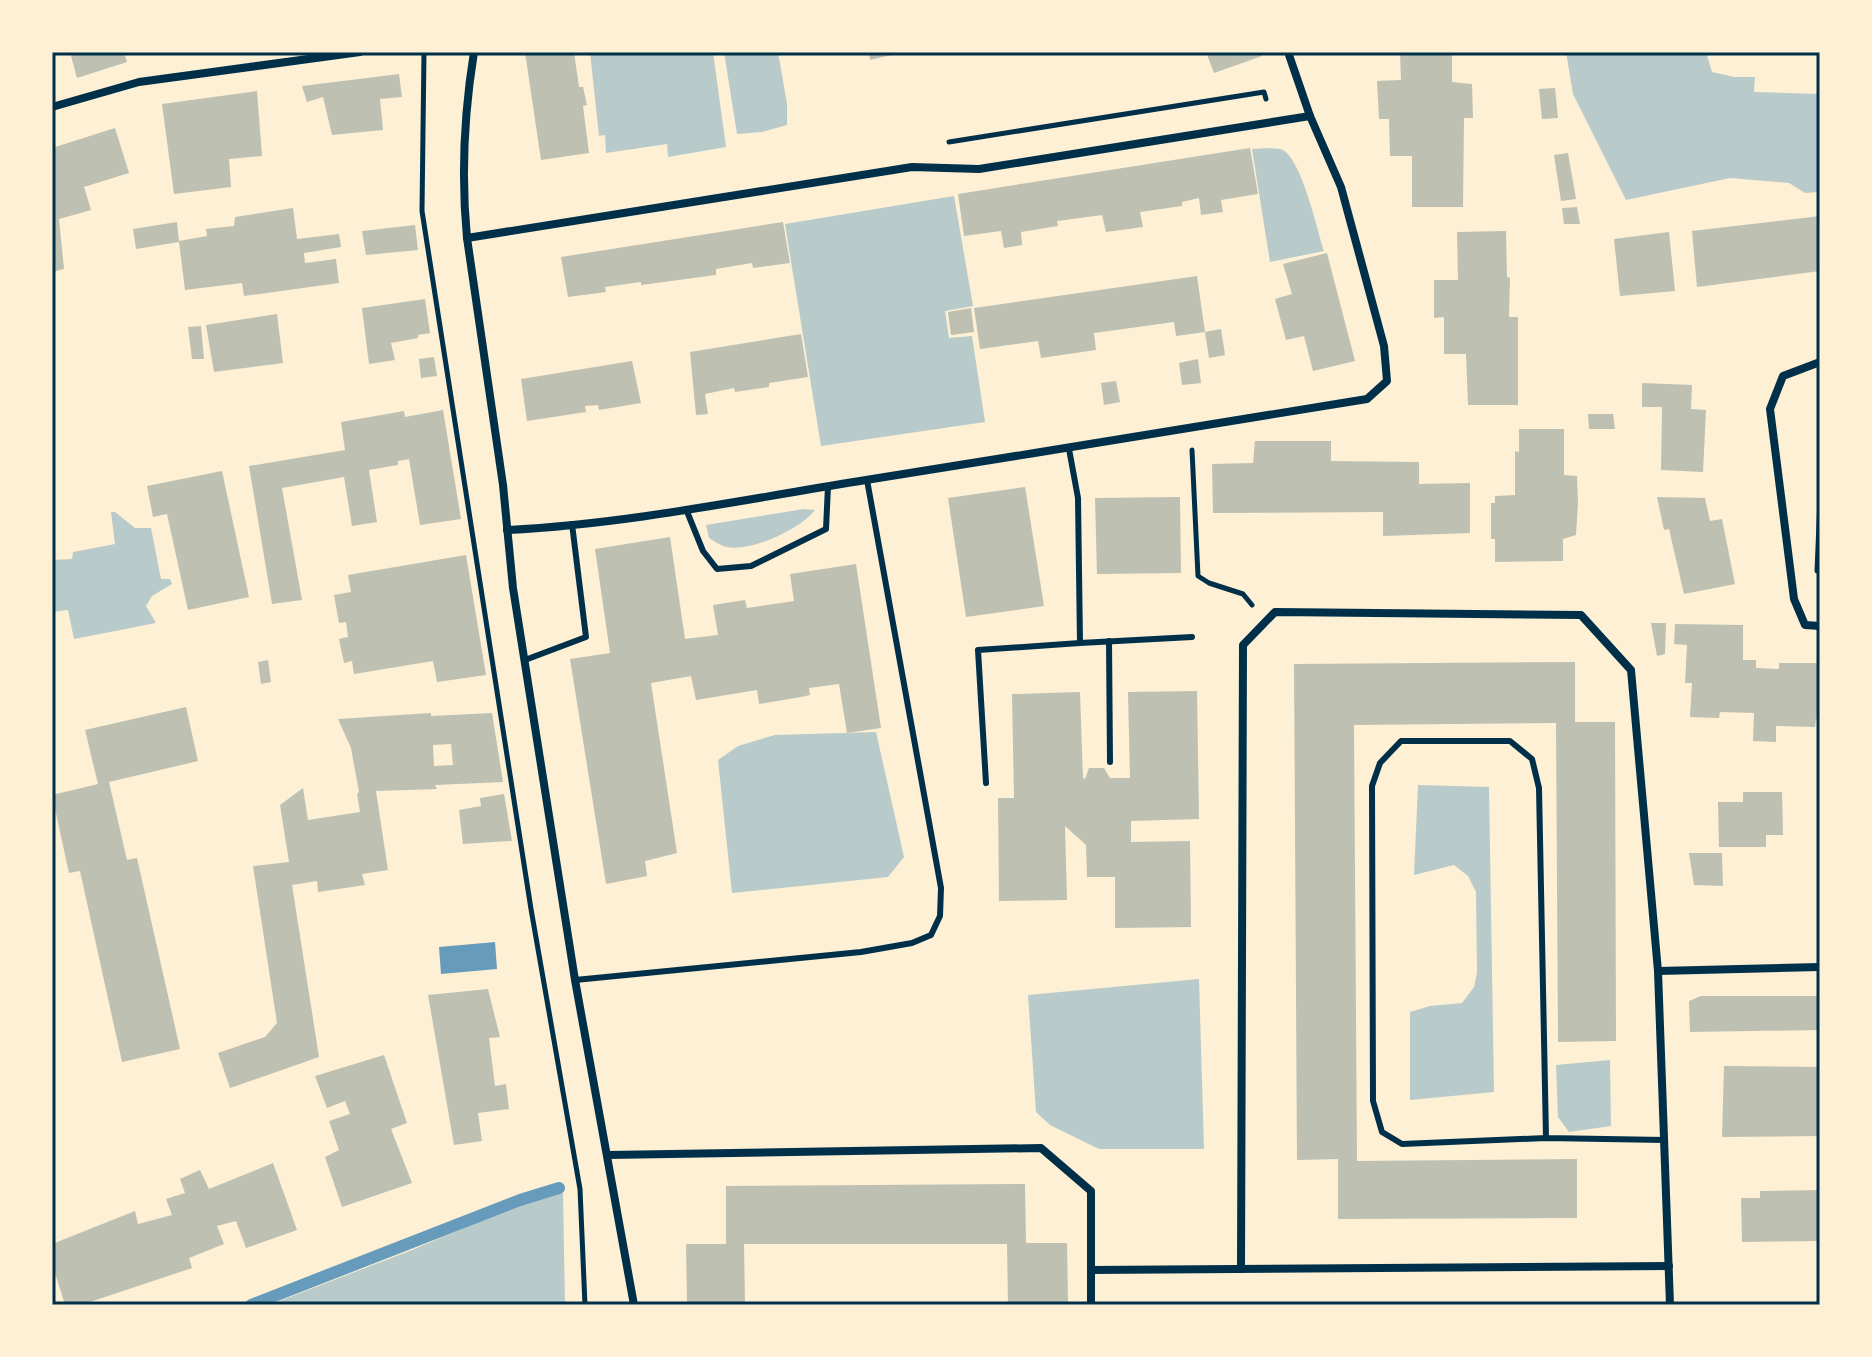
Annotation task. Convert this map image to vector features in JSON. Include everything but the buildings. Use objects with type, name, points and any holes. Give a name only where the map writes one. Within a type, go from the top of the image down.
[{"type":"street","points":[[52,107],[139,82],[360,52]]},
{"type":"street","points":[[474,52],[467,93],[463,153],[467,238],[503,485],[513,588],[575,980],[634,1305]]},
{"type":"street","points":[[507,530],[686,509],[1367,399],[1387,381],[1384,346],[1341,187],[1310,116],[1288,52]]},
{"type":"street","points":[[467,238],[912,167],[979,169],[1310,116]]},
{"type":"street","points":[[1820,362],[1783,376],[1770,409],[1794,599],[1805,625],[1820,626]]},
{"type":"street","points":[[1241,1269],[1243,645],[1275,612],[1581,615],[1631,670],[1658,971],[1670,1305]]},
{"type":"street","points":[[1658,971],[1820,967]]},
{"type":"street","points":[[608,1155],[1041,1148],[1091,1191],[1091,1305]]},
{"type":"street","points":[[1091,1270],[1669,1266]]},
{"type":"lane","points":[[1069,449],[1078,498],[1080,643]]},
{"type":"lane","points":[[575,980],[861,952],[912,943],[931,935],[940,916],[941,888],[867,480]]},
{"type":"lane","points":[[686,509],[703,551],[717,569],[751,566],[826,529],[828,486]]},
{"type":"lane","points":[[525,660],[586,637],[572,524]]},
{"type":"lane","points":[[986,783],[978,650],[1192,637]]},
{"type":"lane","points":[[1109,641],[1110,762]]},
{"type":"lane","points":[[1546,1138],[1539,788],[1532,759],[1510,741],[1401,741],[1380,763],[1372,786],[1373,1101],[1382,1132],[1402,1144],[1546,1138],[1665,1140]]},
{"type":"path","points":[[424,52],[422,211],[531,909],[580,1189],[585,1305]]},
{"type":"path","points":[[939,143],[1264,92],[1271,122]]},
{"type":"path","points":[[1190,429],[1196,480],[1198,576],[1209,583],[1243,594],[1265,623]]},
{"type":"path","points":[[1817,579],[1820,500]]},
{"type":"shaded area","points":[[590,52],[713,52],[726,147],[668,157],[667,144],[606,153],[605,135],[599,136]]},
{"type":"shaded area","points":[[724,52],[778,52],[787,104],[787,125],[762,132],[737,134]]},
{"type":"shaded area","points":[[1566,52],[1706,52],[1712,72],[1734,77],[1755,77],[1754,92],[1820,94],[1820,192],[1805,193],[1789,183],[1730,178],[1626,200],[1573,94]]},
{"type":"shaded area","points":[[1252,149],[1283,150],[1296,167],[1324,251],[1270,262]]},
{"type":"shaded area","points":[[954,196],[973,306],[945,311],[949,338],[972,336],[985,422],[821,446],[785,224]]},
{"type":"shaded area","points":[[804,509],[815,510],[775,538],[749,546],[727,547],[709,538],[706,525]]},
{"type":"shaded area","points":[[111,512],[135,528],[151,528],[161,579],[170,579],[172,584],[152,596],[146,606],[156,623],[74,639],[68,610],[52,612],[52,560],[72,559],[73,552],[115,544]]},
{"type":"shaded area","points":[[876,732],[904,857],[888,877],[732,893],[718,760],[738,746],[775,735]]},
{"type":"shaded area","points":[[1418,785],[1489,787],[1494,1092],[1410,1100],[1410,1012],[1430,1006],[1462,1003],[1474,987],[1477,973],[1476,892],[1468,876],[1454,865],[1414,875]]},
{"type":"shaded area","points":[[1199,979],[1204,1149],[1099,1149],[1050,1125],[1036,1112],[1028,995]]},
{"type":"shaded area","points":[[1610,1060],[1611,1126],[1569,1132],[1558,1117],[1556,1065]]},
{"type":"shaded area","points":[[563,1193],[565,1305],[269,1305],[531,1200]]},
{"type":"water","points":[[495,942],[497,969],[441,974],[439,947]]},
{"type":"waterway","points":[[251,1305],[520,1200],[559,1188]]}]
